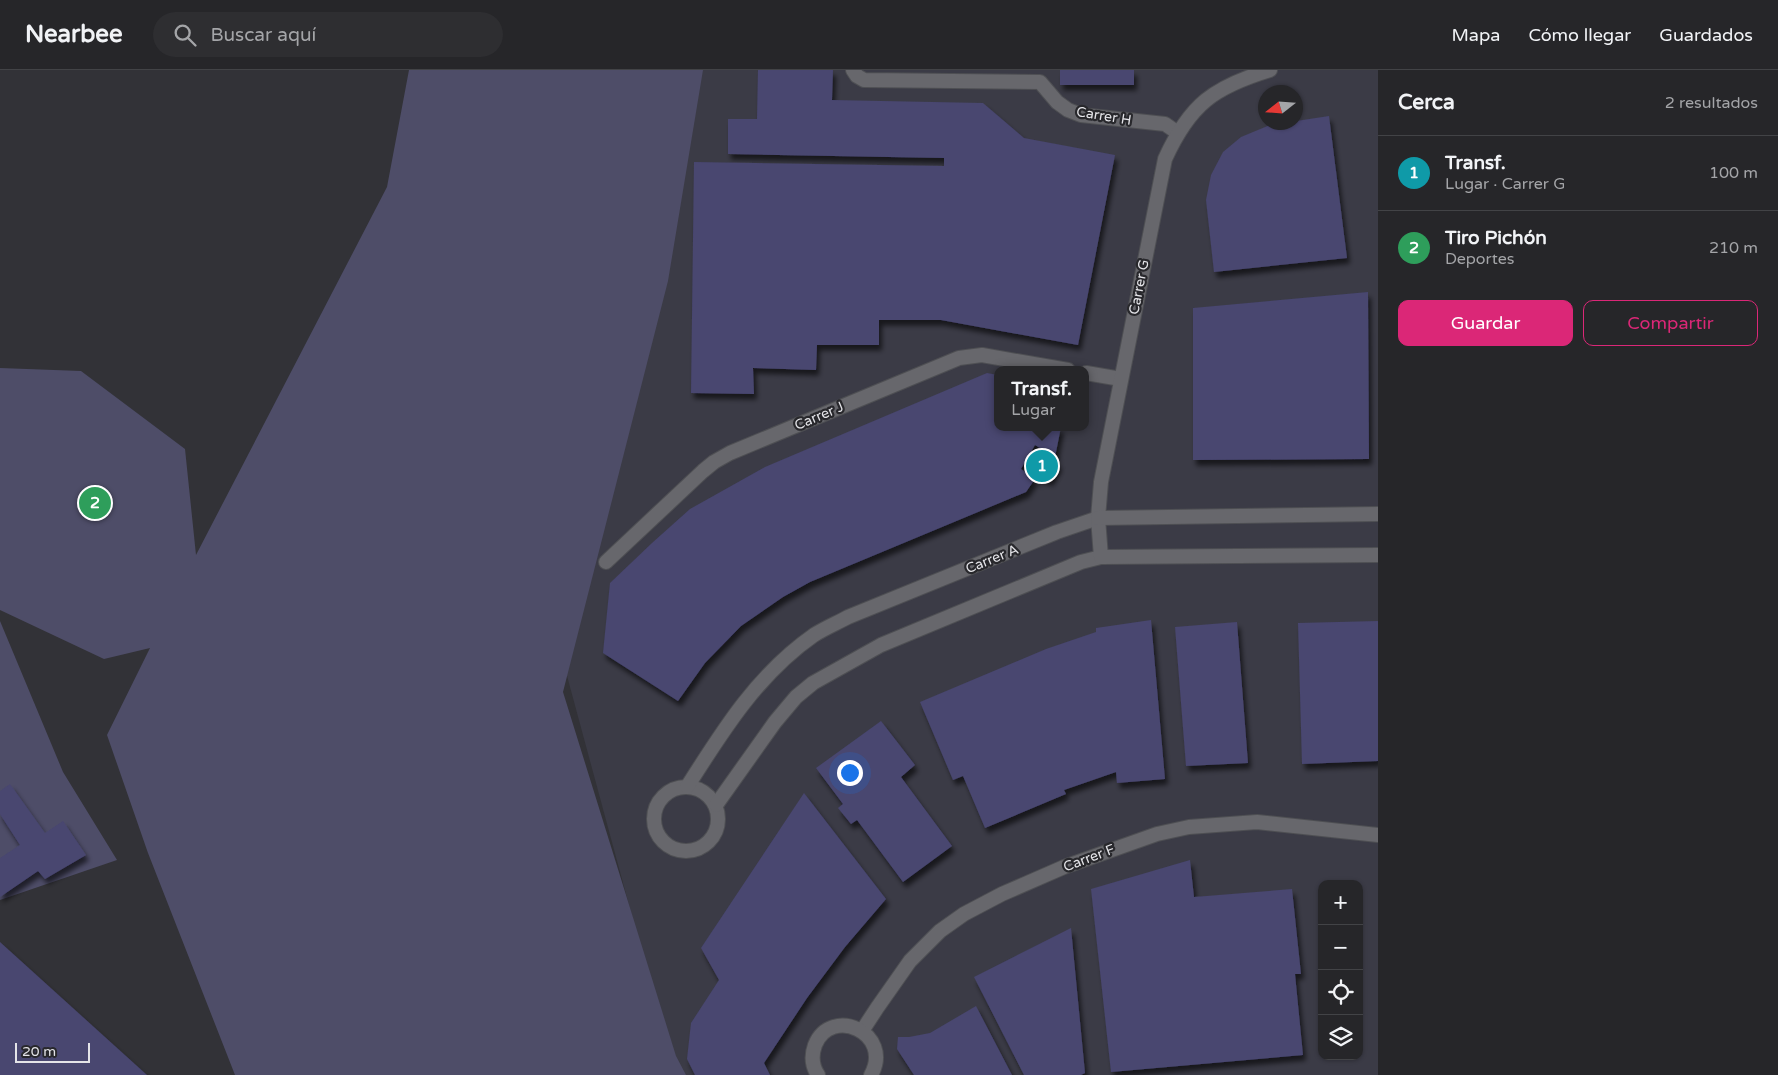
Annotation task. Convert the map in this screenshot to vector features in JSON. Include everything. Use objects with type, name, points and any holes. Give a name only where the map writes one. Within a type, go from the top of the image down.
[{"type":"street","name":"Carrer H","points":[[853,70],[857,76],[864,80],[1040,76],[1057,102],[1068,110],[1081,115],[1165,124],[1178,133]]},
{"type":"street","name":"Carrer G","points":[[1101,557],[1098,518],[1101,482],[1165,159],[1178,133],[1196,108],[1209,97],[1235,82],[1270,70]]},
{"type":"street","name":"Carrer J","points":[[606,562],[703,471],[730,453],[959,358],[982,355],[1045,366]]},
{"type":"street","points":[[1089,374],[1121,379]]},
{"type":"street","name":"Carrer A","points":[[687,787],[749,695],[772,669],[816,634],[867,610],[1057,532],[1098,518],[1378,514]]},
{"type":"street","points":[[716,805],[775,722],[796,697],[826,674],[881,645],[1081,562],[1101,557],[1378,554]]},
{"type":"street","points":[[687,787],[694,787],[710,796],[716,805],[719,817],[717,828],[712,838],[704,846],[695,850],[684,851],[675,849],[665,843],[659,836],[655,826],[654,814],[662,797],[671,790],[687,787]]},
{"type":"street","name":"Carrer F","points":[[862,1031],[910,961],[940,931],[964,914],[1002,894],[1064,867],[1157,834],[1189,826],[1257,822],[1378,834]]},
{"type":"street","points":[[818,1075],[813,1062],[813,1052],[817,1042],[823,1034],[832,1028],[842,1026],[853,1027],[862,1031],[870,1038],[875,1048],[876,1059],[871,1075]]},
{"type":"shaded area","points":[[409,70],[703,70],[668,281],[563,692],[676,1056],[686,1075],[235,1075],[148,853],[107,735],[150,648],[104,659],[0,610],[0,368],[81,371],[185,449],[196,555],[387,187]]},
{"type":"shaded area","points":[[676,70],[1378,70],[1378,1075],[675,1075],[563,661]]},
{"type":"shaded area","points":[[0,621],[63,772],[117,860],[0,900]]},
{"type":"building","points":[[758,70],[833,70],[832,100],[983,103],[1024,138],[1115,155],[1078,345],[941,320],[879,320],[879,345],[817,345],[816,370],[753,368],[754,394],[691,393],[694,162],[944,166],[944,158],[728,154],[728,119],[757,119]]},
{"type":"building","points":[[1060,70],[1134,70],[1134,85],[1060,85]]},
{"type":"building","points":[[1329,116],[1347,258],[1214,272],[1206,200],[1211,175],[1223,152],[1241,137],[1258,130],[1303,130],[1303,120]]},
{"type":"building","points":[[1368,292],[1369,459],[1193,460],[1193,308]]},
{"type":"building","points":[[987,373],[994,374],[994,431],[1060,431],[1055,457],[1035,445],[1021,469],[1035,479],[1026,492],[810,582],[783,597],[741,626],[705,663],[678,701],[603,653],[610,583],[690,509],[765,467]]},
{"type":"building","points":[[1035,450],[1059,464],[1050,481],[1026,467]]},
{"type":"building","points":[[1151,620],[1165,779],[1117,783],[1116,772],[1064,790],[1066,794],[985,828],[963,776],[953,780],[920,702],[1046,649],[1096,632],[1096,628]]},
{"type":"building","points":[[1378,621],[1378,761],[1302,764],[1298,623]]},
{"type":"building","points":[[1237,622],[1248,763],[1186,766],[1175,627]]},
{"type":"building","points":[[881,721],[915,765],[901,777],[952,846],[903,882],[857,820],[851,824],[838,808],[843,804],[816,768]]},
{"type":"building","points":[[10,784],[45,833],[63,821],[86,855],[45,879],[38,871],[0,897],[0,858],[20,845],[0,814],[0,791]]},
{"type":"building","points":[[804,793],[886,899],[845,947],[807,998],[764,1063],[770,1075],[695,1075],[687,1059],[691,1023],[719,980],[701,948]]},
{"type":"building","points":[[1190,860],[1194,897],[1292,889],[1301,974],[1295,974],[1303,1055],[1111,1072],[1091,889]]},
{"type":"building","points":[[1071,928],[1085,1073],[1081,1075],[1024,1075],[974,977]]},
{"type":"building","points":[[0,942],[147,1075],[0,1075]]},
{"type":"building","points":[[976,1006],[1012,1075],[914,1075],[897,1049],[898,1037],[930,1033]]},
{"type":"place","name":"Transf.","points":[[1042,466]]},
{"type":"place","name":"Tiro Pichón","points":[[95,503]]}]
